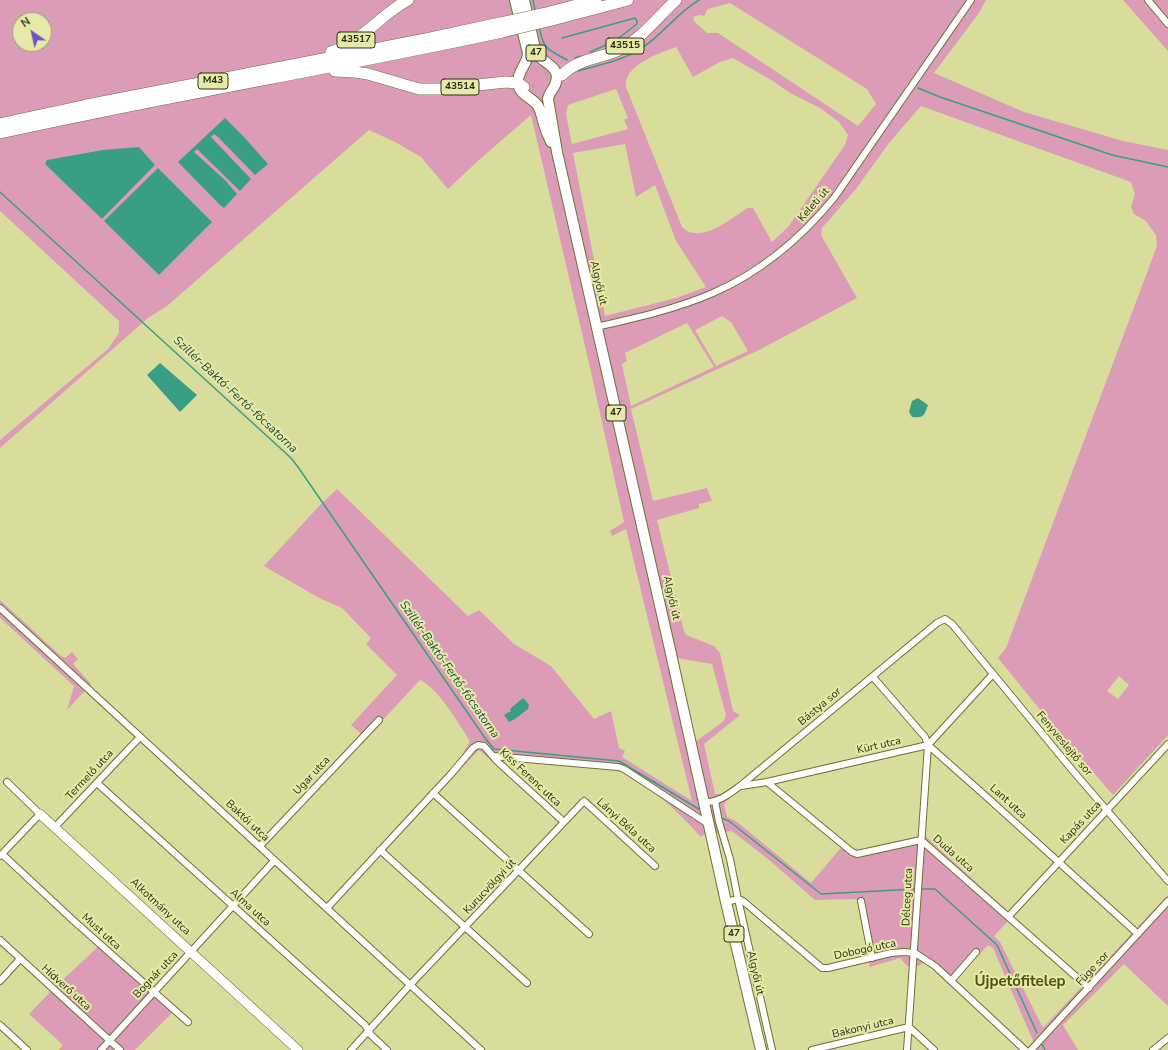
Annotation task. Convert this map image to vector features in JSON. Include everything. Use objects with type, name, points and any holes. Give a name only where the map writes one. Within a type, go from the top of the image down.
[{"type":"highway","name":"43517","points":[[294,65],[347,46],[395,8],[408,0]]},
{"type":"highway","name":"M43","points":[[551,16],[596,0]]},
{"type":"highway","name":"M43","points":[[0,133],[82,115],[428,48],[551,16],[628,0]]},
{"type":"highway","name":"43515","points":[[562,75],[573,66],[621,49],[644,33],[676,0]]},
{"type":"highway","name":"M43","points":[[0,124],[86,105],[294,65],[501,28]]},
{"type":"highway","name":"43514","points":[[283,76],[342,71],[356,72],[368,74],[411,87],[427,89],[506,82],[521,85]]},
{"type":"main road","name":"47","points":[[515,0],[528,53],[527,60],[518,76],[521,85]]},
{"type":"main road","name":"47","points":[[519,0],[532,58],[531,64],[524,73],[521,85]]},
{"type":"main road","name":"47","points":[[524,0],[536,53],[556,71],[557,81],[550,95],[555,124],[557,152]]},
{"type":"main road","name":"47","points":[[527,0],[539,49],[543,55],[558,66],[562,75]]},
{"type":"main road","points":[[521,85],[523,94],[535,103],[558,89],[562,75]]},
{"type":"main road","name":"47","points":[[538,102],[545,128],[557,152]]},
{"type":"main road","name":"Algyői út","points":[[557,152],[726,902],[761,1050]]},
{"type":"street","name":"Keleti út","points":[[596,327],[649,315],[713,293],[755,270],[794,241],[815,220],[843,186],[971,0]]},
{"type":"street","points":[[1148,0],[1168,24]]},
{"type":"street","name":"Baktói utca","points":[[0,608],[481,1050]]},
{"type":"street","name":"Bástya sor","points":[[704,804],[715,801],[727,795],[756,774],[937,623],[945,619]]},
{"type":"street","name":"Fenyveslejtő sor","points":[[945,619],[952,624],[1106,810],[1168,881]]},
{"type":"street","points":[[928,745],[993,674]]},
{"type":"street","name":"Lant utca","points":[[873,677],[924,737],[928,745],[989,798],[1138,934]]},
{"type":"street","name":"Ugar utca","points":[[260,846],[379,720]]},
{"type":"street","name":"Termelő utca","points":[[55,827],[140,737]]},
{"type":"street","name":"Kapás utca","points":[[1009,916],[1168,744]]},
{"type":"street","name":"Kiss Ferenc utca","points":[[433,793],[473,748],[478,745],[484,746],[498,762],[564,822]]},
{"type":"street","name":"Kürt utca","points":[[740,786],[765,783],[928,745]]},
{"type":"street","name":"Délceg utca","points":[[907,1050],[915,953],[928,745]]},
{"type":"street","points":[[493,756],[618,767],[624,769],[708,821]]},
{"type":"street","name":"Duda utca","points":[[756,774],[765,783],[852,852],[857,854],[921,840],[1089,988]]},
{"type":"street","name":"Alkotmány utca","points":[[7,782],[298,1050]]},
{"type":"street","name":"Alma utca","points":[[97,783],[365,1025],[370,1035],[387,1050]]},
{"type":"street","points":[[327,908],[433,793],[589,934]]},
{"type":"street","name":"Algyői út","points":[[715,801],[719,822],[730,860],[772,1050]]},
{"type":"street","name":"Kurucvölgyi út","points":[[351,1050],[410,985],[584,802]]},
{"type":"street","name":"Lányi Béla utca","points":[[584,802],[655,866]]},
{"type":"street","points":[[1,855],[40,814]]},
{"type":"street","points":[[380,850],[527,983]]},
{"type":"street","name":"Must utca","points":[[1,855],[188,1022]]},
{"type":"street","name":"Bognár utca","points":[[101,1050],[274,861]]},
{"type":"street","points":[[726,902],[738,899]]},
{"type":"street","name":"Dobogó utca","points":[[738,899],[743,901],[822,968],[904,952],[915,953]]},
{"type":"street","points":[[861,901],[872,958]]},
{"type":"street","name":"Füge sor","points":[[1031,1050],[1168,901]]},
{"type":"street","points":[[741,912],[749,906]]},
{"type":"street","name":"Hídverő utca","points":[[0,940],[120,1050]]},
{"type":"street","points":[[951,981],[976,952]]},
{"type":"street","points":[[915,953],[935,966],[1025,1050]]},
{"type":"street","points":[[0,981],[20,959]]},
{"type":"street","points":[[0,1025],[27,1050]]},
{"type":"street","name":"Bakonyi utca","points":[[812,1050],[909,1027],[934,1050]]},
{"type":"street","points":[[1153,1050],[1168,1038]]},
{"type":"shaded area","points":[[0,0],[986,0],[979,13],[934,73],[1024,112],[1123,141],[1168,150],[1168,735],[1113,795],[1050,722],[998,658],[1006,648],[1157,246],[1156,235],[1146,221],[1134,214],[1131,207],[1135,194],[1131,182],[921,106],[889,143],[856,189],[822,228],[821,235],[857,298],[757,351],[631,409],[653,501],[707,488],[712,501],[699,504],[699,508],[657,520],[684,631],[686,635],[714,646],[720,653],[733,711],[740,715],[704,744],[715,794],[731,797],[724,804],[727,817],[736,821],[811,883],[845,843],[855,851],[924,835],[1013,916],[994,936],[1000,942],[1043,1028],[1168,895],[1168,1006],[1124,964],[1063,1025],[1078,1050],[1037,1050],[993,948],[988,945],[950,986],[925,962],[918,966],[907,966],[900,958],[870,967],[857,899],[815,900],[768,859],[732,831],[703,835],[701,837],[674,809],[654,792],[621,771],[498,759],[494,763],[479,750],[432,799],[427,794],[457,764],[470,741],[448,707],[427,684],[420,680],[366,738],[351,725],[397,675],[366,644],[371,638],[342,608],[319,598],[264,566],[320,505],[337,489],[468,616],[479,610],[514,644],[551,666],[594,719],[611,711],[619,748],[625,751],[622,757],[692,801],[626,529],[612,536],[610,531],[624,522],[589,363],[531,115],[448,189],[421,157],[395,142],[369,130],[167,306],[148,318],[0,448],[0,440],[108,349],[119,333],[119,321],[0,211]],"holes":[[[730,3],[867,89],[876,104],[858,126],[718,33],[707,33],[694,21],[693,17],[699,15],[704,16],[708,9]],[[676,47],[693,77],[720,62],[733,58],[773,81],[790,93],[820,108],[839,122],[848,135],[845,145],[788,227],[772,242],[753,208],[747,208],[724,224],[706,232],[689,232],[682,227],[626,87],[630,72],[636,66],[652,56]],[[616,89],[628,118],[624,120],[628,129],[572,144],[566,114],[568,105]],[[625,144],[636,197],[655,185],[676,241],[706,287],[676,298],[605,316],[573,153]],[[139,147],[155,165],[102,219]],[[722,316],[731,322],[748,351],[716,366],[695,330]],[[687,323],[714,367],[631,406],[622,364],[627,361],[625,353]],[[677,658],[712,664],[726,715],[724,721],[695,742]],[[1119,676],[1129,685],[1118,699],[1107,691]]]},
{"type":"shaded area","points":[[1123,0],[1168,0],[1168,51]]},
{"type":"shaded area","points":[[0,600],[61,656],[65,658],[72,652],[78,659],[73,664],[91,684],[67,710],[74,686],[0,618]]},
{"type":"shaded area","points":[[101,944],[175,1010],[135,1050],[59,1050],[63,1045],[29,1014]]},
{"type":"water","points":[[225,118],[268,164],[255,175],[214,134],[211,137],[251,179],[240,191],[197,149],[194,152],[225,180],[237,194],[224,208],[178,162]]},
{"type":"water","points":[[139,147],[155,165],[102,219],[45,164],[47,160],[103,150]]},
{"type":"water","points":[[158,168],[212,222],[159,275],[104,221]]},
{"type":"water","points":[[160,363],[197,395],[180,412],[147,375]]},
{"type":"water","points":[[918,398],[928,405],[926,412],[921,417],[912,417],[909,412],[912,401]]},
{"type":"water","points":[[523,698],[529,705],[528,709],[509,722],[504,715],[511,711],[510,709]]},
{"type":"waterway","points":[[533,0],[535,10]]},
{"type":"waterway","points":[[578,71],[612,62],[628,56],[642,48],[691,5],[699,0]]},
{"type":"waterway","points":[[562,38],[635,18],[637,24],[615,41],[590,52]]},
{"type":"waterway","points":[[539,27],[545,45],[551,51],[567,60]]},
{"type":"waterway","points":[[575,58],[581,56]]},
{"type":"waterway","points":[[918,88],[940,97],[1112,155],[1168,167]]},
{"type":"waterway","name":"Szillér-Baktó-Fertő-főcsatorna","points":[[0,192],[291,458],[494,749],[619,761],[702,811]]},
{"type":"waterway","name":"Szillér-Baktó-Fertő-főcsatorna","points":[[721,818],[729,821],[821,894],[916,889]]},
{"type":"waterway","name":"Szillér-Baktó-Fertő-főcsatorna","points":[[920,889],[935,889],[997,945],[1037,1033]]},
{"type":"waterway","name":"Szillér-Baktó-Fertő-főcsatorna","points":[[1042,1044],[1045,1050]]},
{"type":"district","name":"Újpetőfitelep","points":[[1020,982]]}]
